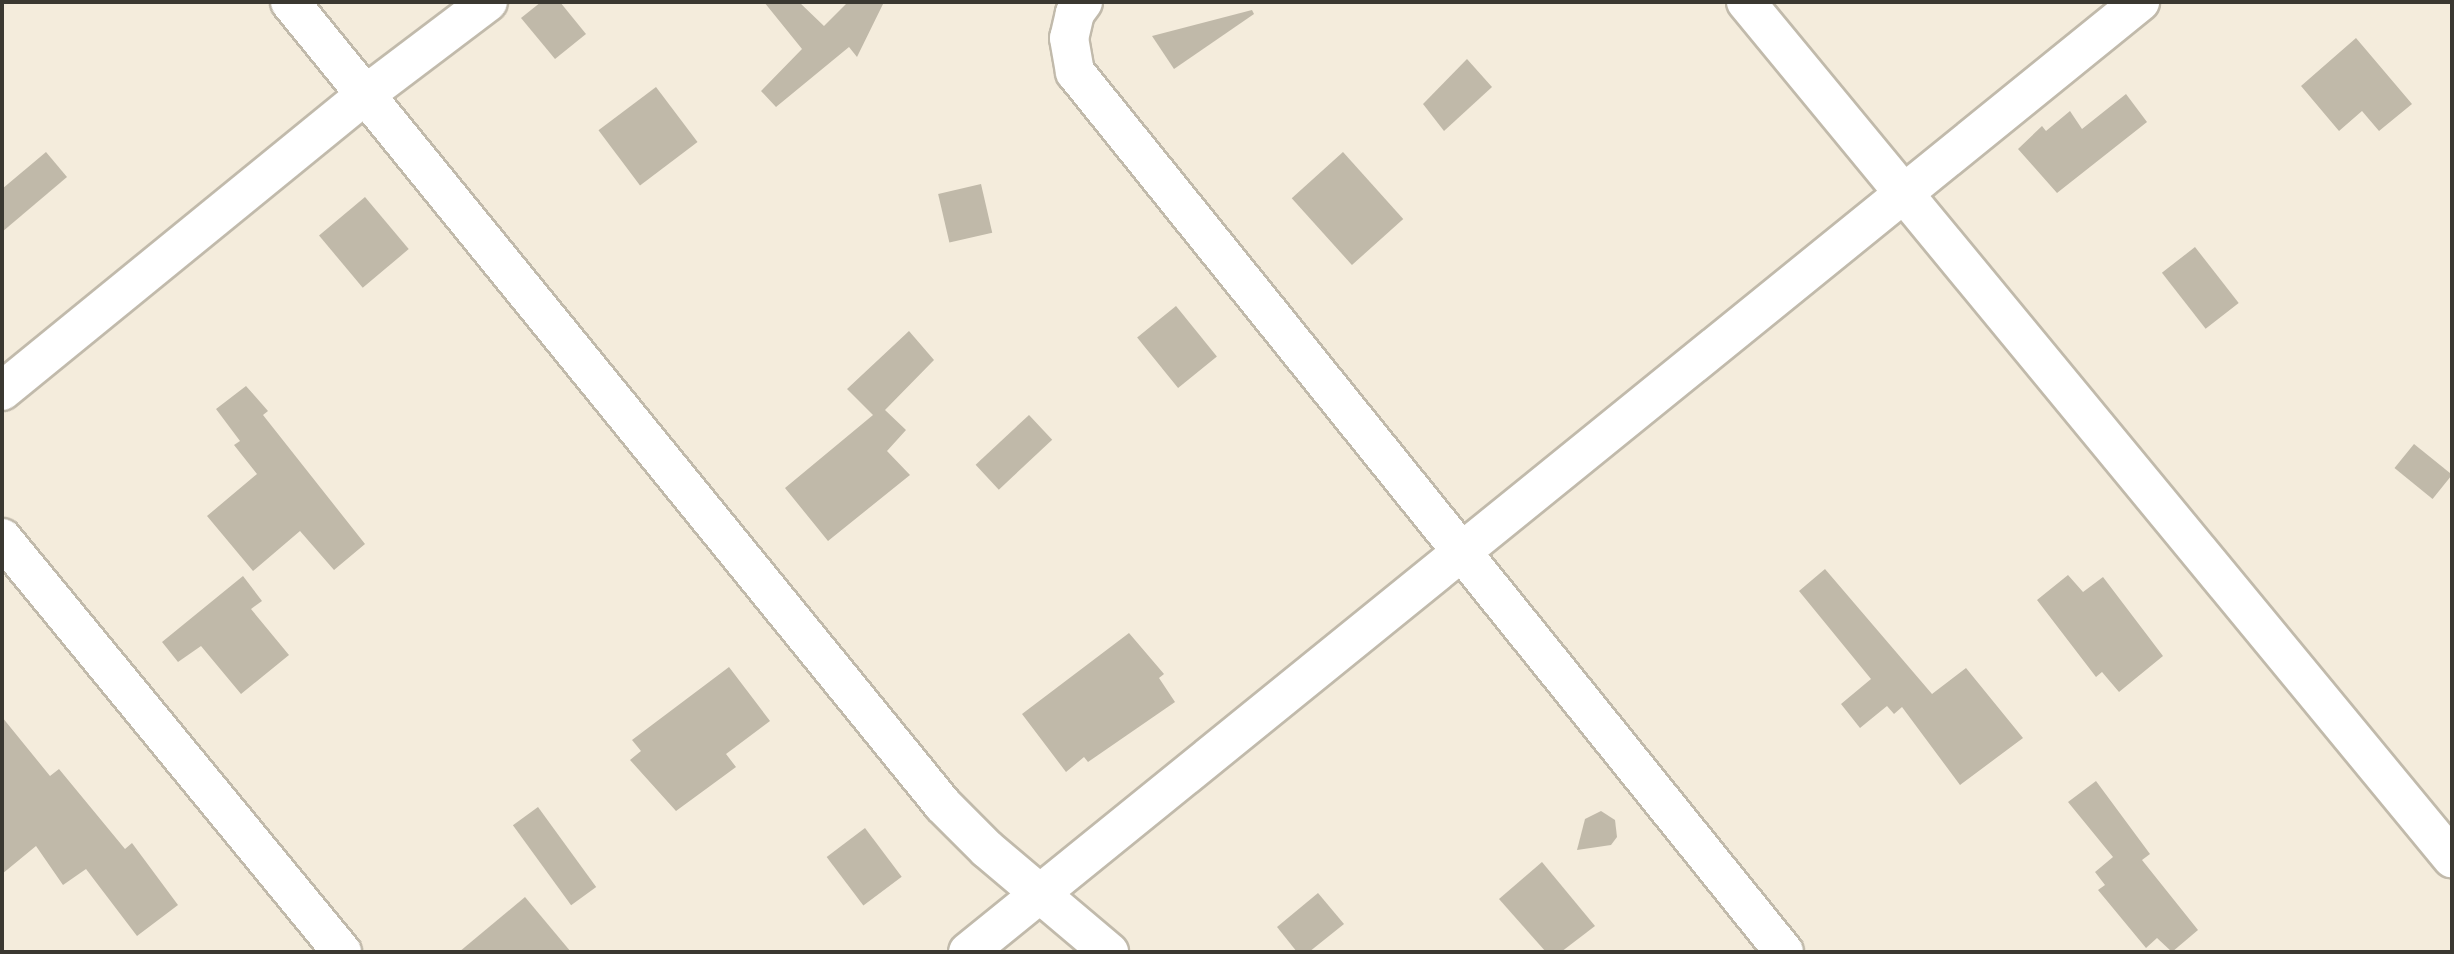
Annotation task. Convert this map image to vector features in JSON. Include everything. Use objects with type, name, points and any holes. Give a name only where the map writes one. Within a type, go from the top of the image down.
[{"type":"street","points":[[290,2],[943,805],[1040,894],[1109,952]]},
{"type":"street","points":[[2,391],[365,95],[488,2]]},
{"type":"street","points":[[1083,2],[1075,13],[1069,38],[1075,72],[1784,952]]},
{"type":"street","points":[[1746,2],[2452,858]]},
{"type":"street","points":[[968,952],[2140,2]]},
{"type":"street","points":[[2,538],[342,952]]},
{"type":"building","points":[[541,2],[560,2],[586,34],[555,59],[521,18]]},
{"type":"building","points":[[764,2],[799,2],[824,26],[848,2],[884,2],[857,57],[849,47],[776,107],[761,91],[802,49]]},
{"type":"building","points":[[1252,10],[1254,14],[1174,69],[1152,36]]},
{"type":"building","points":[[2356,38],[2412,104],[2379,131],[2362,111],[2339,131],[2301,86]]},
{"type":"building","points":[[1467,59],[1492,87],[1444,131],[1423,104]]},
{"type":"building","points":[[656,87],[698,142],[640,185],[598,130]]},
{"type":"building","points":[[2126,94],[2147,122],[2057,193],[2018,149],[2042,126],[2046,131],[2070,111],[2082,129]]},
{"type":"building","points":[[46,152],[67,177],[2,232],[2,189]]},
{"type":"building","points":[[1343,152],[1403,219],[1352,265],[1292,198]]},
{"type":"building","points":[[981,184],[992,233],[949,243],[938,194]]},
{"type":"building","points":[[365,197],[409,249],[363,288],[319,236]]},
{"type":"building","points":[[2195,247],[2239,303],[2206,329],[2162,273]]},
{"type":"building","points":[[1176,306],[1217,357],[1178,388],[1137,337]]},
{"type":"building","points":[[909,331],[934,360],[885,410],[906,430],[887,451],[910,475],[828,541],[785,488],[873,415],[847,389]]},
{"type":"building","points":[[246,386],[268,411],[263,415],[365,544],[334,570],[300,531],[253,571],[207,516],[257,474],[234,445],[240,441],[216,409]]},
{"type":"building","points":[[1029,415],[1052,440],[999,490],[976,465]]},
{"type":"building","points":[[2414,444],[2452,475],[2433,499],[2394,468]]},
{"type":"building","points":[[1825,569],[1932,694],[1966,668],[2023,738],[1960,785],[1902,707],[1894,714],[1887,706],[1860,728],[1841,704],[1871,679],[1799,591]]},
{"type":"building","points":[[2068,575],[2083,592],[2103,577],[2163,656],[2119,692],[2102,672],[2096,677],[2037,600]]},
{"type":"building","points":[[243,576],[262,601],[251,609],[289,655],[241,694],[201,646],[178,662],[162,642]]},
{"type":"building","points":[[1129,633],[1164,674],[1159,678],[1175,702],[1088,762],[1084,757],[1066,772],[1022,714]]},
{"type":"building","points":[[729,667],[770,721],[726,754],[736,767],[676,811],[630,760],[641,751],[632,740]]},
{"type":"building","points":[[2,717],[50,776],[59,769],[125,849],[132,843],[178,905],[137,936],[86,869],[63,885],[36,846],[2,874]]},
{"type":"building","points":[[2096,781],[2150,854],[2142,860],[2198,930],[2172,952],[2157,938],[2146,948],[2098,890],[2105,885],[2095,872],[2113,857],[2068,802]]},
{"type":"building","points":[[538,807],[596,887],[571,905],[513,825]]},
{"type":"building","points":[[1601,811],[1615,820],[1617,837],[1611,845],[1577,850],[1585,819]]},
{"type":"building","points":[[865,828],[902,877],[863,906],[827,857]]},
{"type":"building","points":[[1542,862],[1595,926],[1561,952],[1546,952],[1499,899]]},
{"type":"building","points":[[1318,893],[1344,924],[1309,952],[1297,952],[1277,927]]},
{"type":"building","points":[[525,897],[571,952],[459,952]]}]
